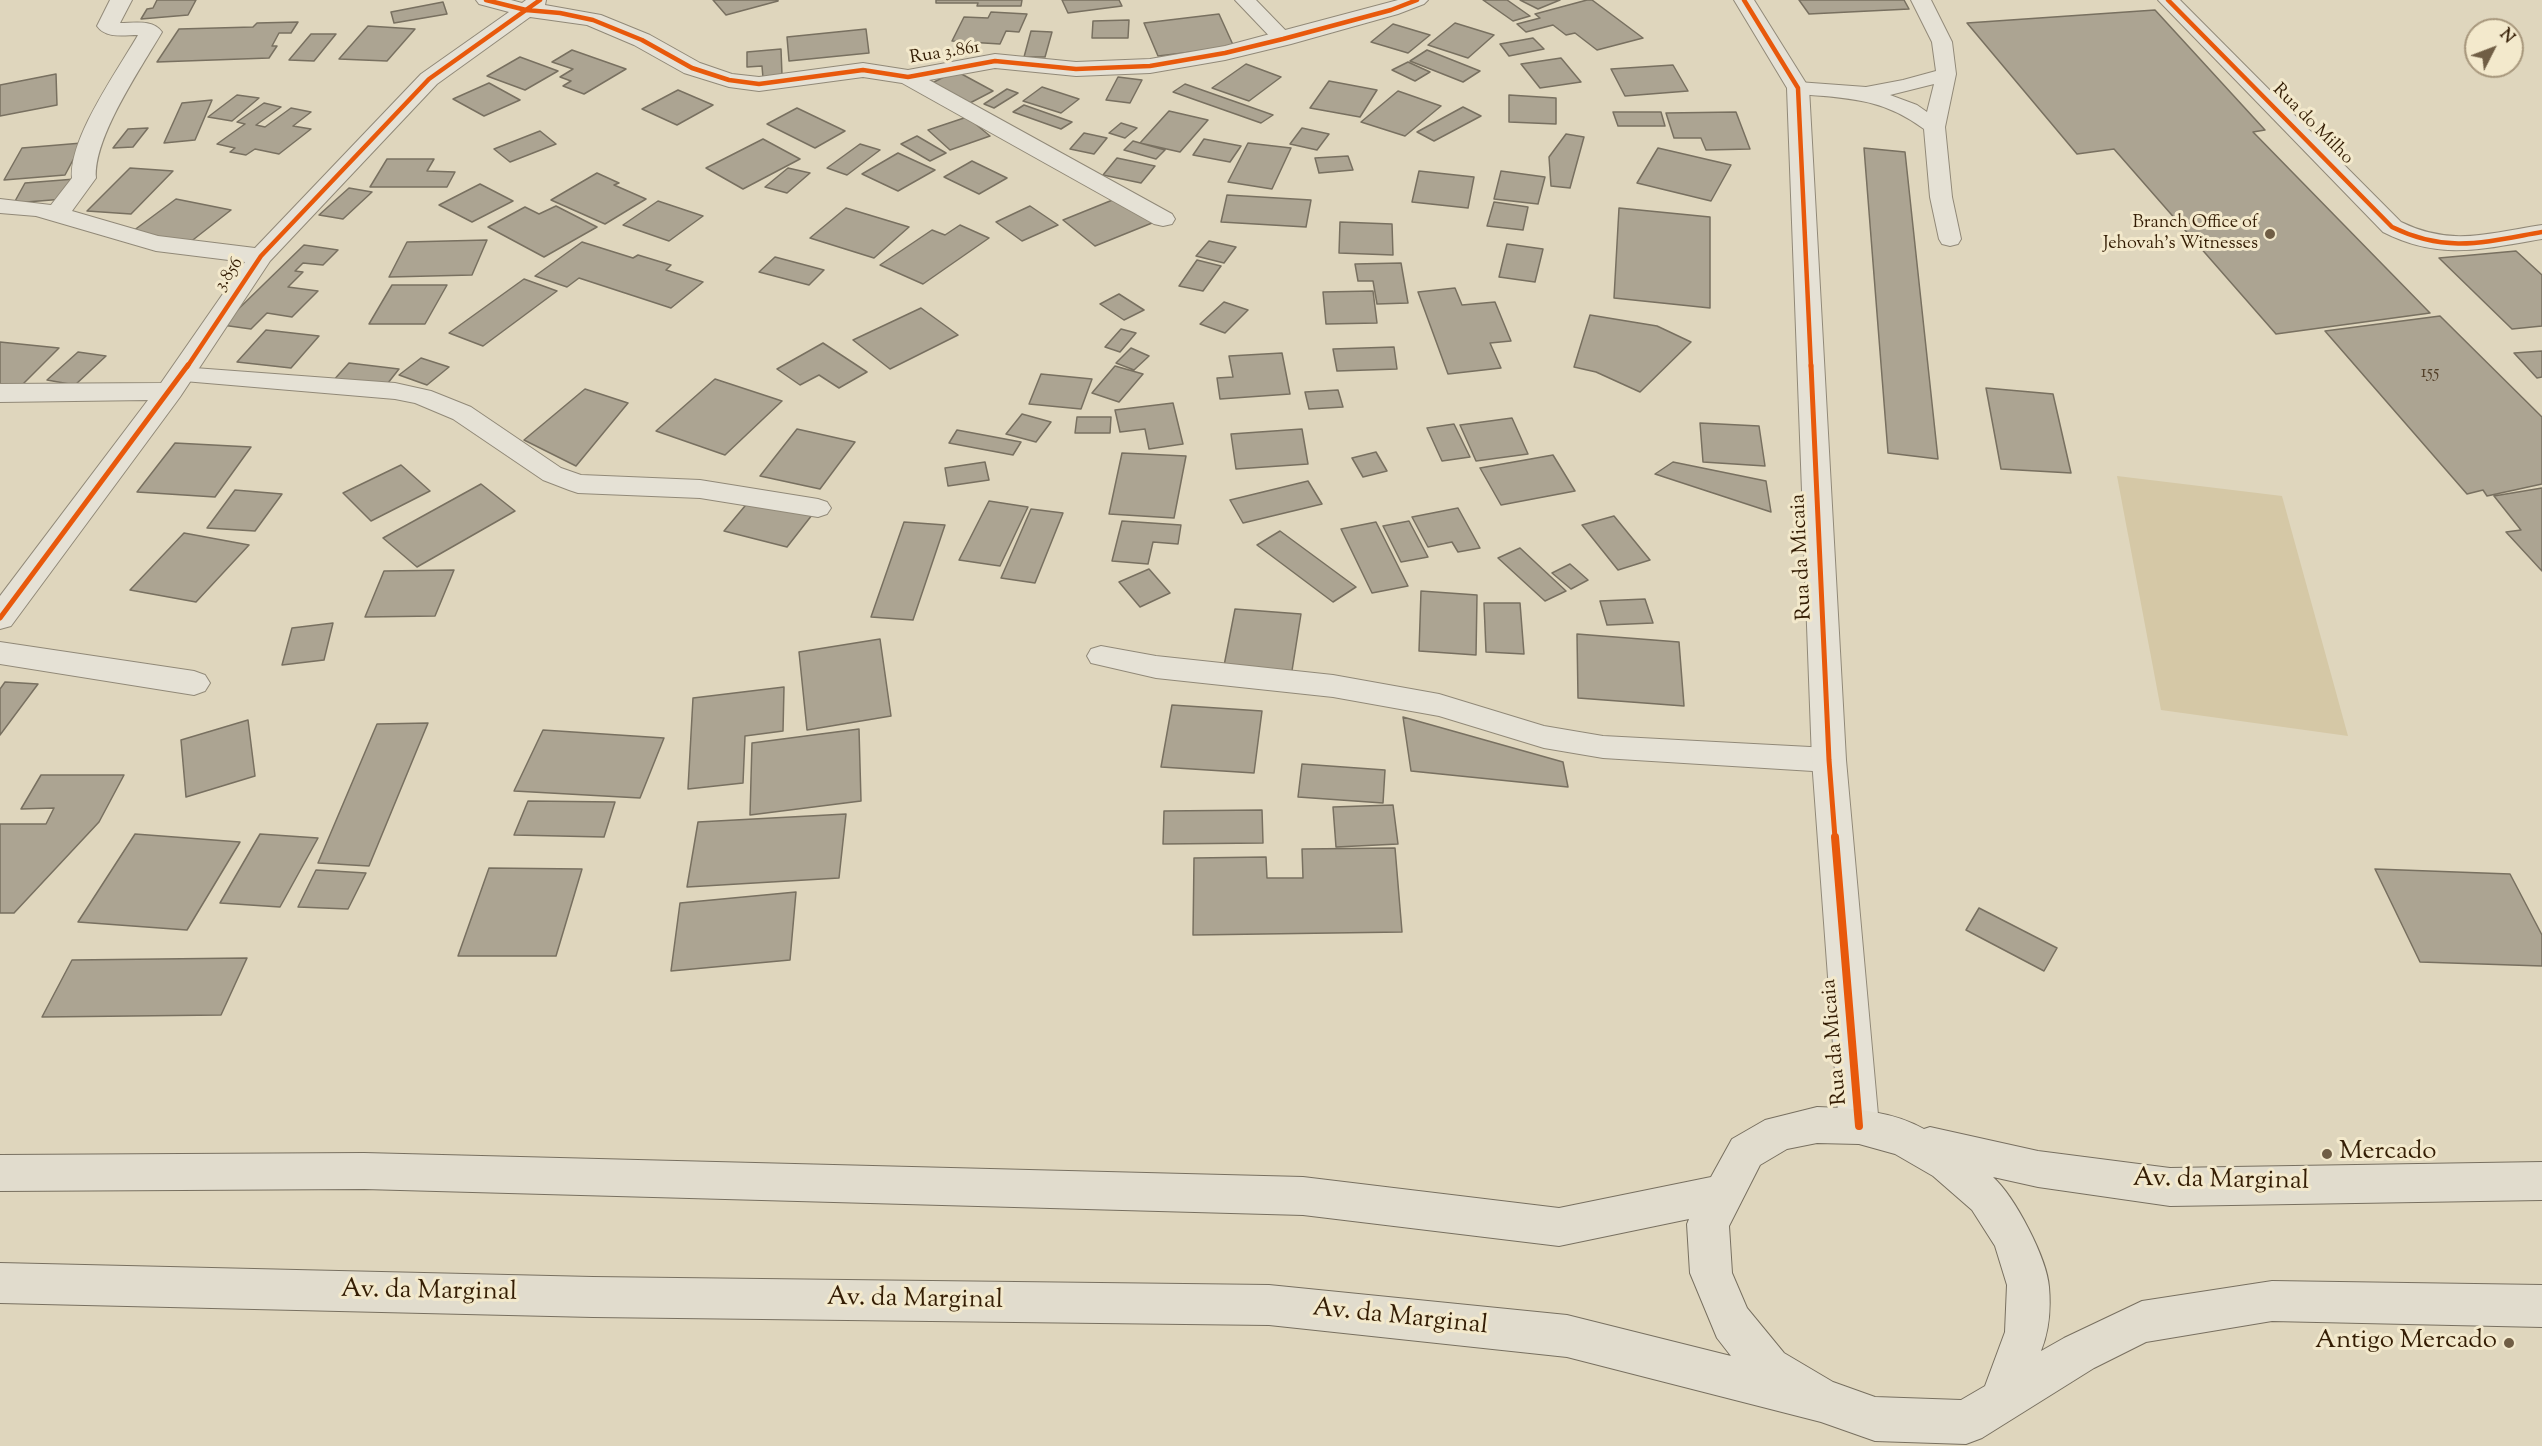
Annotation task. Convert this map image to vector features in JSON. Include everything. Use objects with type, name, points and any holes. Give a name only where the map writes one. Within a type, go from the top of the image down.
[{"type":"main road","points":[[2001,1401],[2026,1332],[2028,1285],[2013,1238],[1986,1197],[1947,1162],[1905,1139],[1859,1126],[1817,1125],[1779,1133],[1746,1152],[1708,1224],[1711,1273],[1732,1323],[1769,1368],[1821,1400],[1875,1419],[1966,1422],[2001,1401],[2079,1353],[2142,1322],[2272,1301],[2542,1306]]},
{"type":"main road","name":"Av. da Marginal","points":[[1905,1139],[2038,1169],[2170,1187],[2542,1181]]},
{"type":"main road","points":[[0,1173],[364,1171],[1292,1196],[1559,1227],[1722,1194]]},
{"type":"main road","name":"Av. da Marginal","points":[[0,1283],[593,1297],[1269,1305],[1567,1336],[1821,1400]]},
{"type":"street","points":[[57,214],[84,178],[83,165],[102,116],[151,32],[146,29],[112,29],[108,26],[121,0]]},
{"type":"street","name":"Rua 3.861","points":[[486,0],[533,5],[593,20],[642,40],[692,68],[729,80],[759,84],[863,70],[908,77],[995,61],[1076,69],[1150,66],[1225,53],[1283,39],[1391,10],[1417,0]]},
{"type":"street","name":"Rua da Micaia","points":[[1744,0],[1798,88],[1830,759],[1859,1126]]},
{"type":"street","name":"Rua do Milho","points":[[2168,0],[2392,227],[2409,237],[2426,243],[2450,246],[2542,232]]},
{"type":"street","name":"3.856","points":[[0,618],[175,383],[261,256],[429,79],[533,5]]},
{"type":"street","points":[[908,77],[1163,219]]},
{"type":"street","points":[[0,206],[38,209],[156,243],[261,256]]},
{"type":"street","points":[[0,393],[175,383]]},
{"type":"street","points":[[0,653],[194,684]]},
{"type":"lane","points":[[1245,0],[1283,39]]},
{"type":"lane","points":[[1921,0],[1942,42],[1946,74],[1934,127],[1941,197],[1950,239]]},
{"type":"lane","points":[[1798,88],[1864,93],[1906,86],[1946,74]]},
{"type":"lane","points":[[1864,93],[1910,109],[1934,127]]},
{"type":"lane","points":[[175,383],[297,382],[395,391],[422,397],[462,413],[552,474],[578,484],[700,489],[818,508]]},
{"type":"lane","points":[[1101,656],[1156,667],[1333,686],[1397,697],[1439,705],[1544,737],[1603,747],[1830,759]]},
{"type":"shaded area","points":[[2117,476],[2282,496],[2348,736],[2161,710]]},
{"type":"building","points":[[157,0],[196,0],[188,15],[141,19],[147,9],[153,8]]},
{"type":"building","points":[[713,0],[778,0],[778,1],[726,15]]},
{"type":"building","points":[[936,0],[1022,0],[1021,6],[977,6],[978,3],[936,3]]},
{"type":"building","points":[[1062,0],[1119,0],[1122,6],[1068,13]]},
{"type":"building","points":[[1483,0],[1507,0],[1530,16],[1513,21]]},
{"type":"building","points":[[1520,0],[1560,0],[1538,9]]},
{"type":"building","points":[[1592,0],[1643,38],[1597,50],[1575,33],[1566,35],[1553,25],[1526,32],[1517,24],[1540,18],[1535,14]]},
{"type":"building","points":[[1799,0],[1904,0],[1909,9],[1809,14]]},
{"type":"building","points":[[443,2],[447,14],[394,23],[391,12]]},
{"type":"building","name":"Branch Office of Jehovah's Witnesses","points":[[2155,10],[2265,130],[2253,132],[2430,313],[2276,334],[2114,149],[2077,154],[1967,23]]},
{"type":"building","points":[[991,12],[1027,14],[1019,32],[1006,31],[1000,44],[952,41],[964,17],[988,18]]},
{"type":"building","points":[[1219,14],[1234,47],[1158,56],[1144,23]]},
{"type":"building","points":[[1129,20],[1128,38],[1092,38],[1093,21]]},
{"type":"building","points":[[298,22],[291,33],[279,33],[272,46],[277,46],[269,58],[157,62],[179,29],[253,27],[257,23]]},
{"type":"building","points":[[1455,23],[1494,35],[1468,58],[1428,45]]},
{"type":"building","points":[[1393,24],[1430,35],[1408,53],[1371,42]]},
{"type":"building","points":[[368,26],[415,29],[387,61],[339,59]]},
{"type":"building","points":[[866,29],[869,53],[789,61],[787,37]]},
{"type":"building","points":[[1031,31],[1052,32],[1045,57],[1024,57]]},
{"type":"building","points":[[311,34],[336,34],[314,61],[289,60]]},
{"type":"building","points":[[1533,38],[1544,49],[1509,56],[1500,44]]},
{"type":"building","points":[[781,49],[782,75],[763,78],[762,66],[747,67],[747,52]]},
{"type":"building","points":[[572,50],[626,69],[584,94],[563,86],[571,81],[560,77],[573,69],[552,62]]},
{"type":"building","points":[[1427,50],[1480,71],[1463,82],[1410,61]]},
{"type":"building","points":[[520,57],[558,71],[525,90],[487,76]]},
{"type":"building","points":[[1561,58],[1581,82],[1540,88],[1521,64]]},
{"type":"building","points":[[1408,62],[1430,72],[1415,81],[1392,70]]},
{"type":"building","points":[[1246,64],[1281,77],[1249,101],[1212,88]]},
{"type":"building","points":[[1673,65],[1688,91],[1625,96],[1611,69]]},
{"type":"building","points":[[956,71],[993,91],[968,104],[930,84]]},
{"type":"building","points":[[56,74],[57,105],[0,116],[0,85]]},
{"type":"building","points":[[1118,77],[1142,80],[1130,103],[1106,100]]},
{"type":"building","points":[[1329,81],[1377,90],[1360,117],[1310,108]]},
{"type":"building","points":[[489,83],[520,100],[484,116],[453,99]]},
{"type":"building","points":[[1185,84],[1273,115],[1261,123],[1173,92]]},
{"type":"building","points":[[1042,87],[1079,99],[1061,113],[1023,101]]},
{"type":"building","points":[[1007,89],[1018,93],[994,108],[984,104]]},
{"type":"building","points":[[678,90],[713,105],[677,125],[642,109]]},
{"type":"building","points":[[1398,91],[1441,106],[1405,136],[1361,122]]},
{"type":"building","points":[[237,95],[259,98],[232,121],[208,117]]},
{"type":"building","points":[[1509,95],[1556,98],[1556,124],[1509,122]]},
{"type":"building","points":[[212,100],[195,140],[164,143],[182,103]]},
{"type":"building","points":[[264,103],[281,107],[256,125],[265,127],[291,108],[311,112],[293,126],[311,129],[279,154],[255,149],[246,155],[230,152],[235,148],[217,144],[245,124],[237,122]]},
{"type":"building","points":[[1024,105],[1072,122],[1061,129],[1013,112]]},
{"type":"building","points":[[1463,107],[1481,116],[1434,141],[1417,132]]},
{"type":"building","points":[[797,108],[845,131],[815,148],[767,124]]},
{"type":"building","points":[[1169,111],[1208,120],[1180,152],[1140,143]]},
{"type":"building","points":[[1613,112],[1661,112],[1665,126],[1618,126]]},
{"type":"building","points":[[1736,112],[1750,149],[1706,150],[1701,138],[1674,138],[1666,113]]},
{"type":"building","points":[[967,117],[990,136],[950,150],[928,130]]},
{"type":"building","points":[[1121,123],[1137,128],[1125,138],[1109,133]]},
{"type":"building","points":[[148,128],[133,147],[113,148],[128,129]]},
{"type":"building","points":[[1302,128],[1329,134],[1317,150],[1290,144]]},
{"type":"building","points":[[540,131],[556,144],[510,162],[494,149]]},
{"type":"building","points":[[1084,133],[1107,138],[1094,154],[1070,149]]},
{"type":"building","points":[[1566,134],[1584,137],[1570,188],[1551,186],[1549,157]]},
{"type":"building","points":[[917,136],[946,153],[930,161],[901,144]]},
{"type":"building","points":[[763,139],[800,159],[743,189],[706,168]]},
{"type":"building","points":[[1204,139],[1241,146],[1230,162],[1193,155]]},
{"type":"building","points":[[1133,141],[1165,150],[1156,159],[1124,150]]},
{"type":"building","points":[[82,143],[65,175],[4,180],[22,148]]},
{"type":"building","points":[[1248,143],[1291,148],[1272,189],[1228,182]]},
{"type":"building","points":[[860,144],[880,150],[847,175],[827,168]]},
{"type":"building","points":[[1658,148],[1731,165],[1711,201],[1637,183]]},
{"type":"building","points":[[1864,148],[1905,152],[1938,459],[1888,453]]},
{"type":"building","points":[[898,153],[935,170],[898,191],[862,174]]},
{"type":"building","points":[[1348,156],[1353,170],[1319,173],[1315,158]]},
{"type":"building","points":[[1117,158],[1155,166],[1141,183],[1103,175]]},
{"type":"building","points":[[387,159],[434,159],[427,171],[455,172],[447,187],[370,187]]},
{"type":"building","points":[[972,161],[1007,178],[979,194],[944,177]]},
{"type":"building","points":[[130,168],[173,171],[131,214],[87,211]]},
{"type":"building","points":[[788,168],[810,173],[787,193],[765,187]]},
{"type":"building","points":[[1419,171],[1474,177],[1468,208],[1412,202]]},
{"type":"building","points":[[1501,171],[1545,177],[1538,204],[1494,199]]},
{"type":"building","points":[[597,173],[619,183],[614,185],[646,199],[605,224],[551,200]]},
{"type":"building","points":[[75,179],[64,199],[14,203],[25,183]]},
{"type":"building","points":[[480,184],[513,201],[472,222],[439,205]]},
{"type":"building","points":[[349,188],[372,192],[343,219],[319,215]]},
{"type":"building","points":[[1227,195],[1311,200],[1306,227],[1221,222]]},
{"type":"building","points":[[1120,197],[1152,223],[1095,246],[1063,220]]},
{"type":"building","points":[[176,199],[231,210],[189,243],[133,231]]},
{"type":"building","points":[[658,201],[703,216],[669,241],[623,225]]},
{"type":"building","points":[[1494,202],[1528,207],[1523,230],[1487,226]]},
{"type":"building","points":[[556,206],[597,227],[544,257],[488,227],[525,207],[539,214]]},
{"type":"building","points":[[1030,206],[1058,225],[1022,241],[996,222]]},
{"type":"building","points":[[846,208],[909,227],[874,258],[810,238]]},
{"type":"building","points":[[1619,208],[1710,217],[1710,308],[1614,298]]},
{"type":"building","points":[[1340,222],[1392,224],[1393,255],[1339,253]]},
{"type":"building","points":[[960,225],[989,238],[923,284],[880,265],[932,230],[945,235]]},
{"type":"building","points":[[487,240],[472,275],[389,277],[407,242]]},
{"type":"building","points":[[1209,241],[1236,247],[1224,263],[1196,256]]},
{"type":"building","points":[[582,242],[633,258],[638,255],[671,265],[666,270],[703,282],[671,308],[579,278],[567,287],[535,276]]},
{"type":"building","points":[[1507,244],[1543,249],[1535,282],[1499,277]]},
{"type":"building","points":[[304,245],[338,250],[323,265],[303,263],[295,271],[303,272],[288,287],[318,291],[292,317],[267,313],[251,329],[222,325]]},
{"type":"building","points":[[2516,251],[2542,275],[2542,326],[2512,329],[2439,258]]},
{"type":"building","points":[[775,257],[824,270],[809,285],[759,272]]},
{"type":"building","points":[[1197,260],[1221,266],[1203,291],[1179,286]]},
{"type":"building","points":[[1401,263],[1408,303],[1377,304],[1373,281],[1358,281],[1355,264]]},
{"type":"building","points":[[524,279],[557,291],[483,346],[449,333]]},
{"type":"building","points":[[392,285],[447,285],[425,324],[369,324]]},
{"type":"building","points":[[1455,288],[1462,305],[1495,302],[1511,341],[1490,343],[1501,368],[1448,374],[1418,292]]},
{"type":"building","points":[[1373,291],[1377,323],[1326,324],[1323,292]]},
{"type":"building","points":[[1119,294],[1144,310],[1124,320],[1100,304]]},
{"type":"building","points":[[1224,302],[1248,310],[1225,333],[1200,324]]},
{"type":"building","points":[[921,308],[958,335],[890,369],[853,340]]},
{"type":"building","points":[[1590,315],[1657,326],[1691,342],[1640,392],[1596,372],[1574,367]]},
{"type":"building","points":[[2440,316],[2542,417],[2542,484],[2487,496],[2483,490],[2467,494],[2325,331]]},
{"type":"building","points":[[1121,329],[1136,333],[1120,352],[1105,347]]},
{"type":"building","points":[[266,330],[319,336],[291,368],[237,362]]},
{"type":"building","points":[[0,342],[59,348],[21,386],[0,384]]},
{"type":"building","points":[[823,343],[867,372],[839,388],[819,375],[800,385],[777,369]]},
{"type":"building","points":[[1394,347],[1397,369],[1337,371],[1333,349]]},
{"type":"building","points":[[1131,348],[1149,356],[1134,370],[1116,363]]},
{"type":"building","points":[[2542,351],[2542,377],[2537,378],[2514,353]]},
{"type":"building","points":[[78,352],[106,356],[75,385],[47,380]]},
{"type":"building","points":[[1282,353],[1290,394],[1220,399],[1217,378],[1233,377],[1229,356]]},
{"type":"building","points":[[421,358],[449,367],[427,385],[399,375]]},
{"type":"building","points":[[349,363],[399,369],[384,388],[332,382]]},
{"type":"building","points":[[1115,366],[1143,374],[1119,402],[1092,393]]},
{"type":"building","points":[[1041,374],[1092,379],[1081,409],[1029,404]]},
{"type":"building","points":[[715,379],[782,401],[725,455],[656,431]]},
{"type":"building","points":[[1986,388],[2053,394],[2071,473],[2001,469]]},
{"type":"building","points":[[585,389],[628,403],[576,466],[524,440]]},
{"type":"building","points":[[1338,390],[1343,407],[1309,409],[1305,392]]},
{"type":"building","points":[[1173,403],[1183,444],[1149,449],[1145,429],[1120,432],[1115,410]]},
{"type":"building","points":[[1022,414],[1051,422],[1036,442],[1006,434]]},
{"type":"building","points":[[1077,417],[1111,417],[1110,433],[1075,433]]},
{"type":"building","points":[[1512,418],[1528,454],[1476,461],[1460,425]]},
{"type":"building","points":[[1700,423],[1759,426],[1765,466],[1703,462]]},
{"type":"building","points":[[1454,424],[1470,457],[1442,461],[1427,428]]},
{"type":"building","points":[[797,429],[855,442],[820,489],[760,476]]},
{"type":"building","points":[[1302,429],[1308,464],[1236,469],[1231,434]]},
{"type":"building","points":[[957,430],[1021,442],[1013,455],[949,443]]},
{"type":"building","points":[[175,443],[251,447],[215,497],[137,492]]},
{"type":"building","points":[[1376,452],[1387,471],[1363,477],[1352,458]]},
{"type":"building","points":[[1122,453],[1186,456],[1174,518],[1109,514]]},
{"type":"building","points":[[1553,455],[1575,491],[1501,505],[1480,468]]},
{"type":"building","points":[[985,462],[989,480],[948,486],[945,468]]},
{"type":"building","points":[[1673,462],[1766,481],[1771,512],[1655,474]]},
{"type":"building","points":[[401,465],[430,491],[371,521],[343,493]]},
{"type":"building","points":[[1308,481],[1322,504],[1243,523],[1230,500]]},
{"type":"building","points":[[481,484],[515,511],[417,567],[383,538]]},
{"type":"building","points":[[2542,488],[2542,571],[2506,532],[2521,530],[2494,496]]},
{"type":"building","points":[[235,490],[282,494],[255,531],[207,528]]},
{"type":"building","points":[[750,500],[812,515],[787,547],[724,531]]},
{"type":"building","points":[[989,501],[1028,507],[1000,566],[959,560]]},
{"type":"building","points":[[1458,508],[1480,548],[1458,552],[1452,542],[1428,547],[1412,517]]},
{"type":"building","points":[[1031,509],[1063,513],[1035,583],[1001,578]]},
{"type":"building","points":[[1614,516],[1650,560],[1618,570],[1582,525]]},
{"type":"building","points":[[1122,521],[1181,525],[1178,544],[1153,542],[1148,564],[1112,561]]},
{"type":"building","points":[[1409,521],[1428,557],[1401,562],[1383,526]]},
{"type":"building","points":[[904,522],[945,525],[913,620],[871,617]]},
{"type":"building","points":[[1376,522],[1408,586],[1372,593],[1341,529]]},
{"type":"building","points":[[1280,531],[1356,587],[1333,602],[1257,545]]},
{"type":"building","points":[[184,533],[249,545],[196,602],[130,590]]},
{"type":"building","points":[[1520,548],[1566,591],[1545,601],[1498,558]]},
{"type":"building","points":[[1570,564],[1588,580],[1571,589],[1552,573]]},
{"type":"building","points":[[1149,569],[1170,593],[1140,607],[1119,582]]},
{"type":"building","points":[[454,570],[435,616],[365,617],[384,571]]},
{"type":"building","points":[[1421,591],[1477,595],[1476,655],[1419,651]]},
{"type":"building","points":[[1645,599],[1653,623],[1607,625],[1600,601]]},
{"type":"building","points":[[1484,603],[1520,603],[1524,654],[1486,652]]},
{"type":"building","points":[[1235,609],[1301,614],[1291,677],[1223,671]]},
{"type":"building","points":[[333,623],[324,660],[282,665],[292,628]]},
{"type":"building","points":[[1577,634],[1679,642],[1684,706],[1578,698]]},
{"type":"building","points":[[880,639],[891,716],[807,730],[799,652]]},
{"type":"building","points":[[5,682],[38,684],[0,735],[0,689]]},
{"type":"building","points":[[784,687],[783,731],[745,736],[743,783],[688,789],[693,698]]},
{"type":"building","points":[[1172,705],[1262,711],[1254,773],[1161,767]]},
{"type":"building","points":[[1403,717],[1563,762],[1568,787],[1411,771]]},
{"type":"building","points":[[248,720],[255,776],[186,797],[181,740]]},
{"type":"building","points":[[428,723],[369,866],[318,863],[377,724]]},
{"type":"building","points":[[859,729],[861,801],[750,815],[752,743]]},
{"type":"building","points":[[543,730],[664,738],[640,798],[514,791]]},
{"type":"building","points":[[1302,764],[1385,770],[1383,803],[1298,797]]},
{"type":"building","points":[[41,775],[124,775],[99,822],[14,913],[0,913],[0,824],[46,824],[54,808],[21,809]]},
{"type":"building","points":[[528,801],[615,802],[604,837],[514,835]]},
{"type":"building","points":[[1393,805],[1398,844],[1336,847],[1333,807]]},
{"type":"building","points":[[1262,810],[1263,843],[1163,844],[1164,811]]},
{"type":"building","points":[[846,814],[839,878],[687,887],[698,822]]},
{"type":"building","points":[[135,834],[240,842],[187,930],[78,922]]},
{"type":"building","points":[[260,834],[318,838],[280,907],[220,903]]},
{"type":"building","points":[[1395,848],[1402,932],[1193,935],[1194,858],[1266,857],[1267,878],[1303,878],[1302,849]]},
{"type":"building","points":[[489,868],[582,869],[556,956],[458,956]]},
{"type":"building","points":[[2375,869],[2510,874],[2542,935],[2542,966],[2420,962]]},
{"type":"building","points":[[316,870],[366,873],[348,909],[298,907]]},
{"type":"building","points":[[796,892],[790,960],[671,971],[680,903]]},
{"type":"building","points":[[1979,908],[2057,948],[2044,971],[1966,930]]},
{"type":"building","points":[[247,958],[221,1015],[42,1017],[72,960]]},
{"type":"cycle path","points":[[486,0],[526,10],[560,13],[593,20],[642,40],[692,68],[729,80],[759,84],[863,70],[908,77],[995,61],[1076,69],[1150,66],[1225,53],[1283,39],[1391,10],[1417,0]]},
{"type":"cycle path","points":[[0,618],[181,375],[261,256],[429,79],[540,0]]},
{"type":"cycle path","points":[[1744,0],[1798,88],[1829,760],[1859,1126]]},
{"type":"cycle path","points":[[2168,0],[2392,227],[2430,242],[2448,244],[2484,242],[2542,232]]},
{"type":"place","name":"Branch Office of Jehovah's Witnesses","points":[[2270,234]]},
{"type":"place","name":"Mercado","points":[[2327,1154]]},
{"type":"place","name":"Antigo Mercado","points":[[2509,1343]]}]
